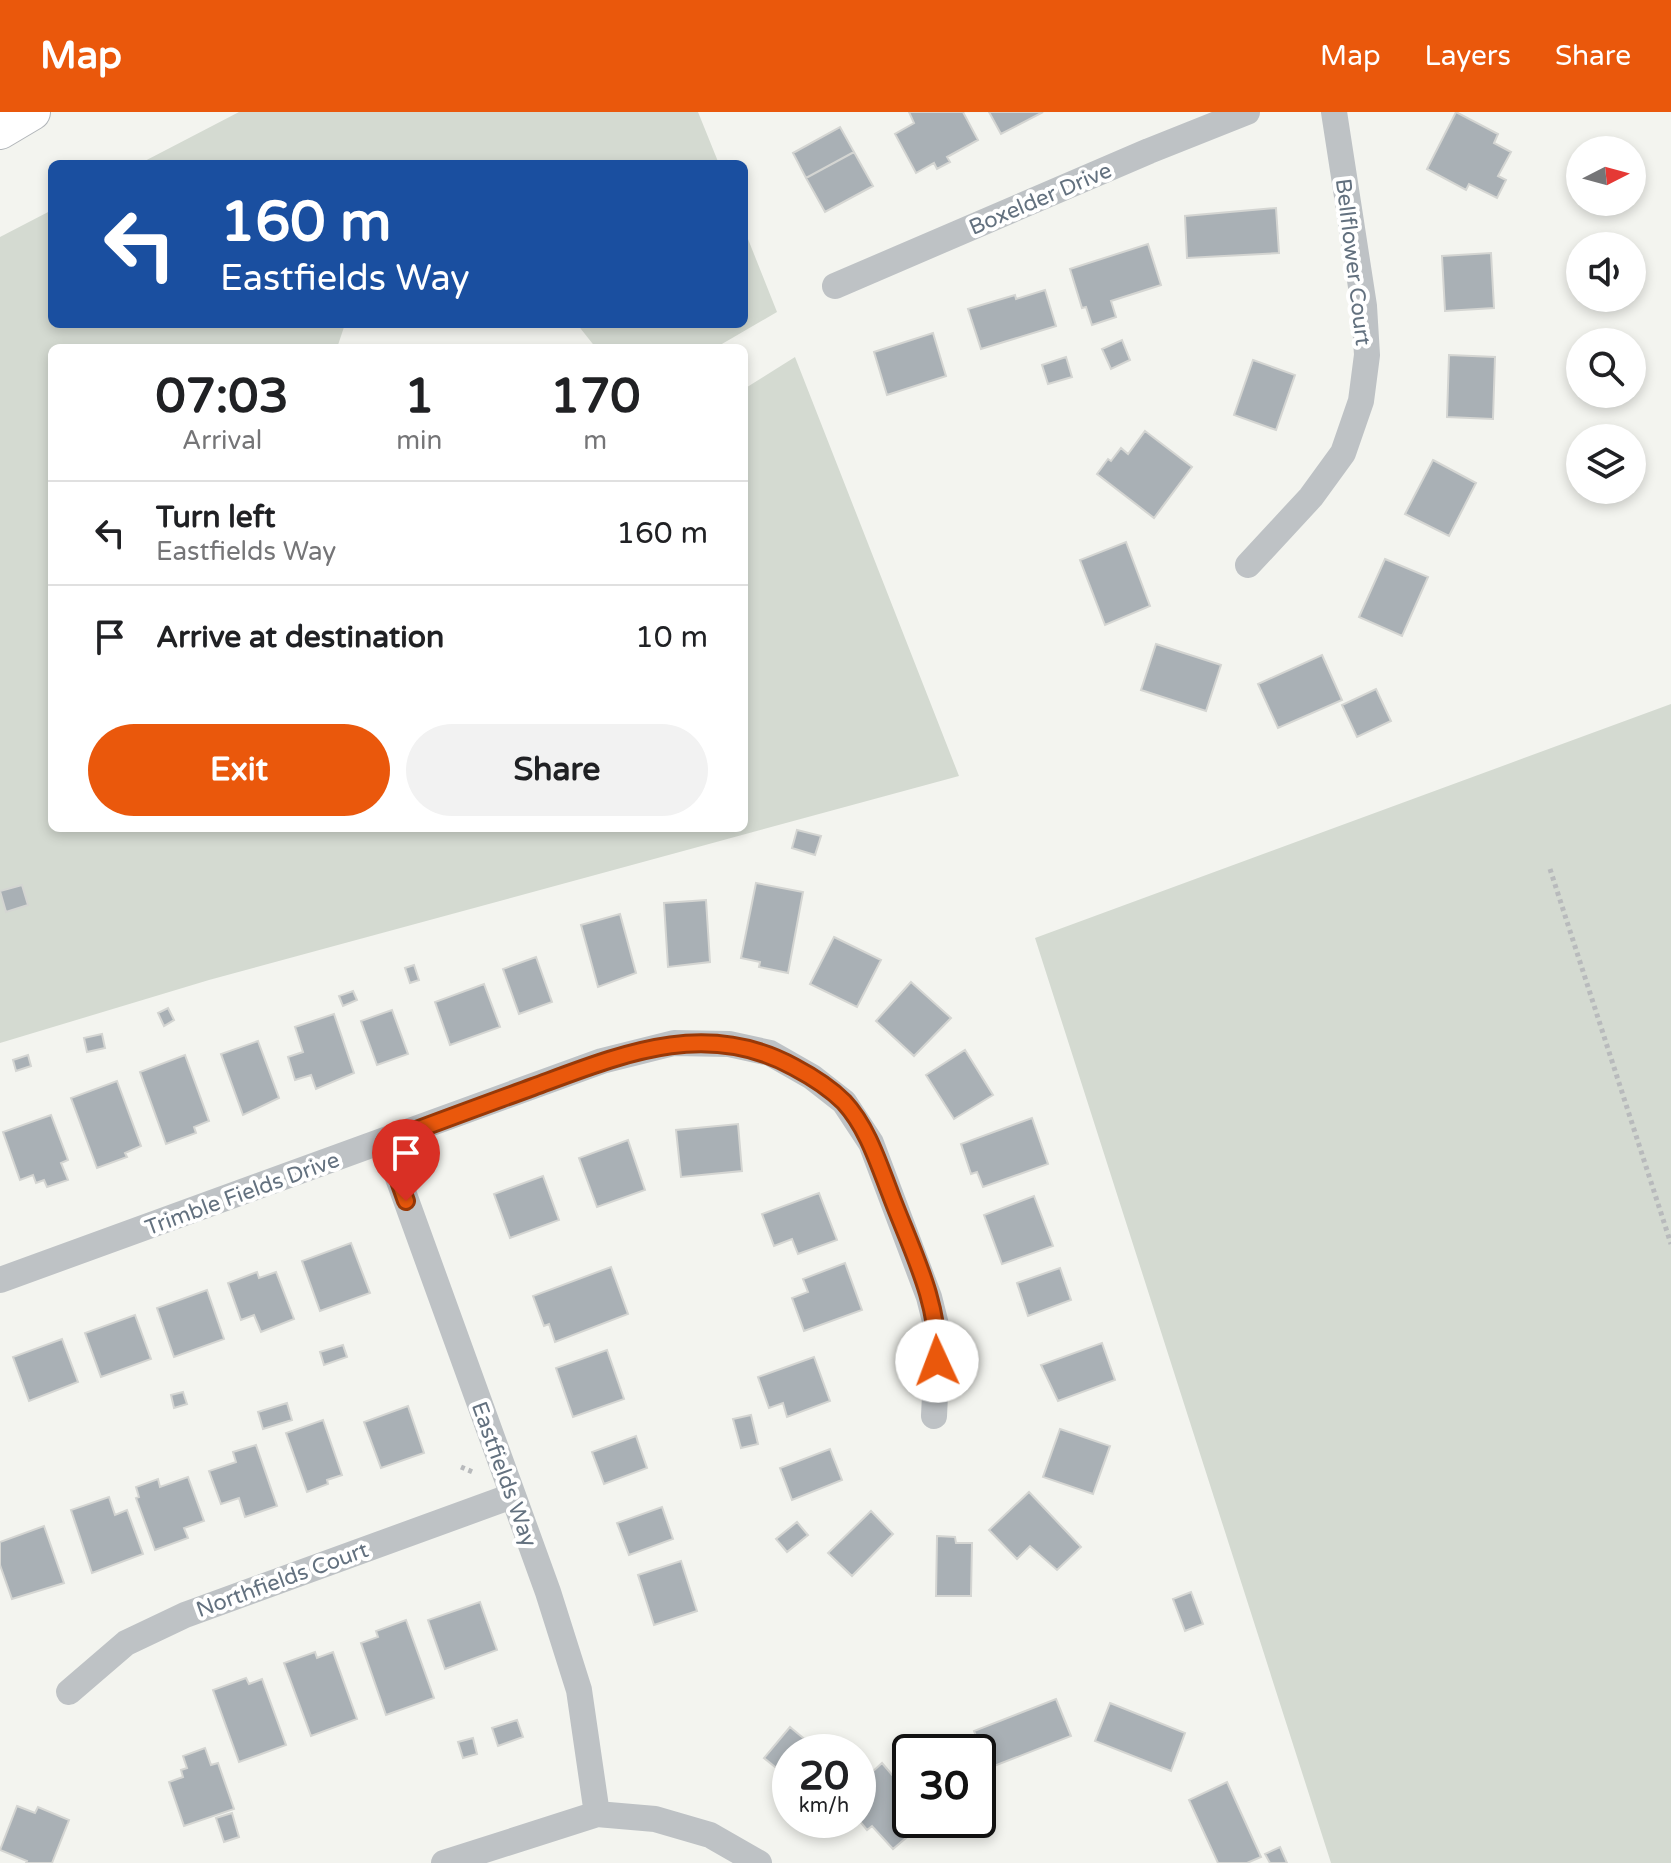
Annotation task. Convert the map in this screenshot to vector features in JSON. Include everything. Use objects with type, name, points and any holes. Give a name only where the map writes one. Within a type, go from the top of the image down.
[{"type":"main road","points":[[0,131],[32,112]]},
{"type":"street","name":"Boxelder Drive","points":[[835,286],[1247,112]]},
{"type":"street","name":"Bellflower Court","points":[[1248,565],[1311,497],[1343,453],[1361,401],[1367,355],[1364,306],[1334,112]]},
{"type":"street","name":"Trimble Fields Drive","points":[[0,1280],[602,1061],[674,1043],[729,1044],[770,1053],[812,1077],[844,1102],[871,1143],[929,1297],[938,1333],[934,1416]]},
{"type":"street","name":"Eastfields Way","points":[[385,1142],[548,1592],[579,1690],[597,1814]]},
{"type":"street","name":"Northfields Court","points":[[69,1692],[126,1643],[185,1615],[512,1496]]},
{"type":"street","points":[[444,1863],[597,1814],[655,1819],[710,1835],[759,1863]]},
{"type":"path","points":[[1550,869],[1671,1244]]},
{"type":"path","points":[[461,1467],[474,1474]]},
{"type":"shaded area","points":[[239,112],[698,112],[717,160],[147,160]]},
{"type":"shaded area","points":[[48,212],[48,328],[344,328],[338,344],[48,344],[48,832],[748,832],[748,386],[795,357],[959,776],[209,980],[0,1043],[0,237]]},
{"type":"shaded area","points":[[748,239],[777,312],[722,344],[593,344],[580,328],[748,328]]},
{"type":"shaded area","points":[[1671,704],[1671,1863],[1331,1863],[1035,938]]},
{"type":"building","points":[[909,112],[963,112],[978,140],[947,157],[950,162],[937,169],[934,163],[916,173],[895,134],[914,123]]},
{"type":"building","points":[[989,112],[1043,112],[1001,134]]},
{"type":"building","points":[[1456,112],[1498,134],[1494,143],[1511,152],[1498,176],[1506,180],[1497,198],[1469,184],[1466,190],[1427,169]]},
{"type":"building","points":[[840,127],[854,152],[806,178],[793,153]]},
{"type":"building","points":[[854,152],[873,186],[825,212],[806,178]]},
{"type":"building","points":[[1276,208],[1279,253],[1187,258],[1185,216]]},
{"type":"building","points":[[1148,244],[1161,285],[1111,301],[1116,317],[1092,325],[1086,307],[1082,308],[1070,269]]},
{"type":"building","points":[[1491,253],[1494,308],[1445,311],[1442,256]]},
{"type":"building","points":[[1045,290],[1056,326],[981,349],[968,309]]},
{"type":"building","points":[[933,333],[946,376],[887,395],[874,352]]},
{"type":"building","points":[[1122,340],[1130,360],[1111,369],[1102,349]]},
{"type":"building","points":[[1449,355],[1495,357],[1493,419],[1447,417]]},
{"type":"building","points":[[1066,357],[1072,377],[1048,384],[1042,365]]},
{"type":"building","points":[[1253,360],[1295,375],[1276,430],[1234,415]]},
{"type":"building","points":[[1145,431],[1192,467],[1154,518],[1097,474],[1121,448],[1128,454]]},
{"type":"building","points":[[1433,460],[1476,483],[1449,536],[1405,514]]},
{"type":"building","points":[[1126,542],[1150,606],[1105,625],[1080,560]]},
{"type":"building","points":[[1385,559],[1428,577],[1402,636],[1359,617]]},
{"type":"building","points":[[1156,644],[1221,665],[1206,711],[1141,690]]},
{"type":"building","points":[[1322,655],[1342,700],[1278,728],[1258,684]]},
{"type":"building","points":[[1376,689],[1391,721],[1357,737],[1342,705]]},
{"type":"building","points":[[797,830],[821,836],[815,855],[792,848]]},
{"type":"building","points":[[756,883],[803,892],[788,973],[759,967],[760,962],[741,958]]},
{"type":"building","points":[[22,885],[28,905],[6,912],[0,891]]},
{"type":"building","points":[[706,900],[710,962],[668,967],[664,903]]},
{"type":"building","points":[[620,914],[636,973],[598,987],[581,925]]},
{"type":"building","points":[[834,937],[881,960],[857,1007],[810,984]]},
{"type":"building","points":[[536,957],[552,1002],[519,1014],[503,969]]},
{"type":"building","points":[[414,965],[419,980],[410,983],[405,968]]},
{"type":"building","points":[[911,982],[951,1018],[914,1056],[876,1021]]},
{"type":"building","points":[[484,984],[500,1027],[450,1045],[435,1002]]},
{"type":"building","points":[[353,991],[357,1000],[343,1006],[339,996]]},
{"type":"building","points":[[168,1008],[174,1020],[164,1026],[158,1013]]},
{"type":"building","points":[[392,1010],[408,1054],[377,1065],[361,1021]]},
{"type":"building","points":[[334,1014],[354,1073],[316,1089],[311,1075],[295,1080],[288,1057],[303,1052],[295,1027]]},
{"type":"building","points":[[102,1034],[105,1048],[87,1052],[84,1038]]},
{"type":"building","points":[[258,1041],[279,1098],[243,1115],[221,1054]]},
{"type":"building","points":[[965,1050],[993,1095],[954,1119],[926,1075]]},
{"type":"building","points":[[28,1055],[31,1066],[16,1071],[13,1060]]},
{"type":"building","points":[[185,1055],[209,1121],[194,1127],[196,1133],[166,1144],[140,1072]]},
{"type":"building","points":[[117,1081],[141,1146],[125,1153],[127,1157],[97,1168],[71,1098]]},
{"type":"building","points":[[51,1115],[68,1160],[61,1163],[68,1180],[47,1187],[44,1180],[36,1183],[33,1175],[20,1180],[3,1132]]},
{"type":"building","points":[[1032,1118],[1048,1164],[983,1187],[977,1172],[971,1174],[961,1144]]},
{"type":"building","points":[[738,1124],[742,1171],[681,1177],[676,1130]]},
{"type":"building","points":[[628,1140],[645,1190],[597,1207],[579,1158]]},
{"type":"building","points":[[543,1176],[559,1220],[510,1238],[494,1194]]},
{"type":"building","points":[[819,1193],[837,1240],[798,1254],[792,1239],[774,1246],[762,1214]]},
{"type":"building","points":[[1034,1196],[1053,1246],[1002,1264],[984,1215]]},
{"type":"building","points":[[351,1243],[370,1293],[320,1311],[302,1261]]},
{"type":"building","points":[[845,1263],[862,1310],[804,1331],[792,1298],[808,1292],[803,1279]]},
{"type":"building","points":[[611,1267],[628,1314],[555,1342],[549,1324],[544,1326],[533,1296]]},
{"type":"building","points":[[1060,1268],[1071,1300],[1028,1316],[1017,1283]]},
{"type":"building","points":[[257,1272],[259,1278],[276,1272],[294,1319],[261,1332],[254,1315],[241,1320],[228,1283]]},
{"type":"building","points":[[207,1290],[224,1339],[174,1357],[157,1308]]},
{"type":"building","points":[[135,1315],[151,1359],[101,1377],[85,1333]]},
{"type":"building","points":[[62,1339],[78,1382],[29,1401],[13,1357]]},
{"type":"building","points":[[1102,1343],[1115,1380],[1058,1401],[1041,1365]]},
{"type":"building","points":[[343,1345],[347,1357],[324,1365],[320,1352]]},
{"type":"building","points":[[607,1350],[624,1399],[573,1417],[556,1368]]},
{"type":"building","points":[[814,1357],[830,1401],[787,1417],[783,1403],[769,1408],[758,1377]]},
{"type":"building","points":[[183,1392],[187,1404],[174,1408],[171,1395]]},
{"type":"building","points":[[287,1403],[292,1420],[263,1429],[258,1412]]},
{"type":"building","points":[[408,1406],[424,1453],[381,1468],[364,1422]]},
{"type":"building","points":[[751,1415],[758,1444],[741,1448],[733,1419]]},
{"type":"building","points":[[323,1420],[342,1475],[307,1492],[286,1433]]},
{"type":"building","points":[[1060,1429],[1110,1446],[1093,1494],[1043,1477]]},
{"type":"building","points":[[636,1436],[647,1468],[604,1484],[592,1452]]},
{"type":"building","points":[[256,1445],[277,1506],[245,1517],[239,1498],[221,1504],[209,1471],[236,1462],[233,1452]]},
{"type":"building","points":[[830,1449],[842,1480],[792,1500],[780,1468]]},
{"type":"building","points":[[188,1477],[204,1521],[184,1528],[188,1538],[155,1550],[136,1498],[139,1497],[136,1487],[158,1479],[160,1487]]},
{"type":"building","points":[[1029,1492],[1081,1547],[1057,1570],[1030,1546],[1017,1559],[989,1530]]},
{"type":"building","points":[[109,1497],[115,1515],[127,1510],[143,1554],[92,1573],[71,1510]]},
{"type":"building","points":[[662,1507],[673,1539],[629,1555],[617,1523]]},
{"type":"building","points":[[871,1511],[893,1534],[852,1576],[828,1553]]},
{"type":"building","points":[[797,1522],[808,1535],[787,1552],[776,1539]]},
{"type":"building","points":[[44,1526],[64,1583],[12,1599],[0,1565],[0,1542]]},
{"type":"building","points":[[937,1536],[955,1537],[956,1543],[972,1543],[971,1596],[936,1596]]},
{"type":"building","points":[[681,1561],[697,1611],[654,1625],[638,1575]]},
{"type":"building","points":[[1191,1592],[1203,1624],[1185,1631],[1173,1599]]},
{"type":"building","points":[[480,1602],[497,1650],[445,1669],[428,1620]]},
{"type":"building","points":[[406,1620],[434,1698],[386,1715],[361,1643],[378,1637],[376,1631]]},
{"type":"building","points":[[315,1652],[317,1658],[333,1652],[357,1719],[311,1736],[284,1663]]},
{"type":"building","points":[[246,1678],[249,1684],[262,1679],[286,1745],[239,1762],[213,1690]]},
{"type":"building","points":[[1056,1699],[1071,1736],[996,1765],[996,1734],[975,1734],[974,1731]]},
{"type":"building","points":[[1110,1703],[1185,1733],[1171,1771],[1095,1741]]},
{"type":"building","points":[[517,1720],[523,1737],[498,1746],[492,1728]]},
{"type":"building","points":[[790,1727],[798,1734],[784,1734]]},
{"type":"building","points":[[473,1738],[477,1754],[463,1758],[458,1742]]},
{"type":"building","points":[[205,1748],[211,1765],[218,1763],[234,1809],[184,1826],[169,1782],[183,1777],[181,1770],[187,1768],[183,1756]]},
{"type":"building","points":[[772,1748],[772,1764],[764,1758]]},
{"type":"building","points":[[882,1763],[892,1775],[892,1838],[906,1838],[893,1849],[876,1830],[876,1768]]},
{"type":"building","points":[[1227,1782],[1261,1857],[1247,1863],[1218,1863],[1189,1800]]},
{"type":"building","points":[[17,1806],[35,1813],[38,1807],[69,1820],[52,1863],[26,1863],[0,1850]]},
{"type":"building","points":[[232,1813],[239,1837],[224,1842],[216,1818]]},
{"type":"building","points":[[1280,1847],[1287,1863],[1270,1863],[1265,1854]]},
{"type":"route","points":[[406,1201],[385,1142],[602,1061],[674,1043],[729,1044],[770,1053],[812,1077],[844,1102],[871,1143],[929,1297],[938,1333],[937,1361]]}]
